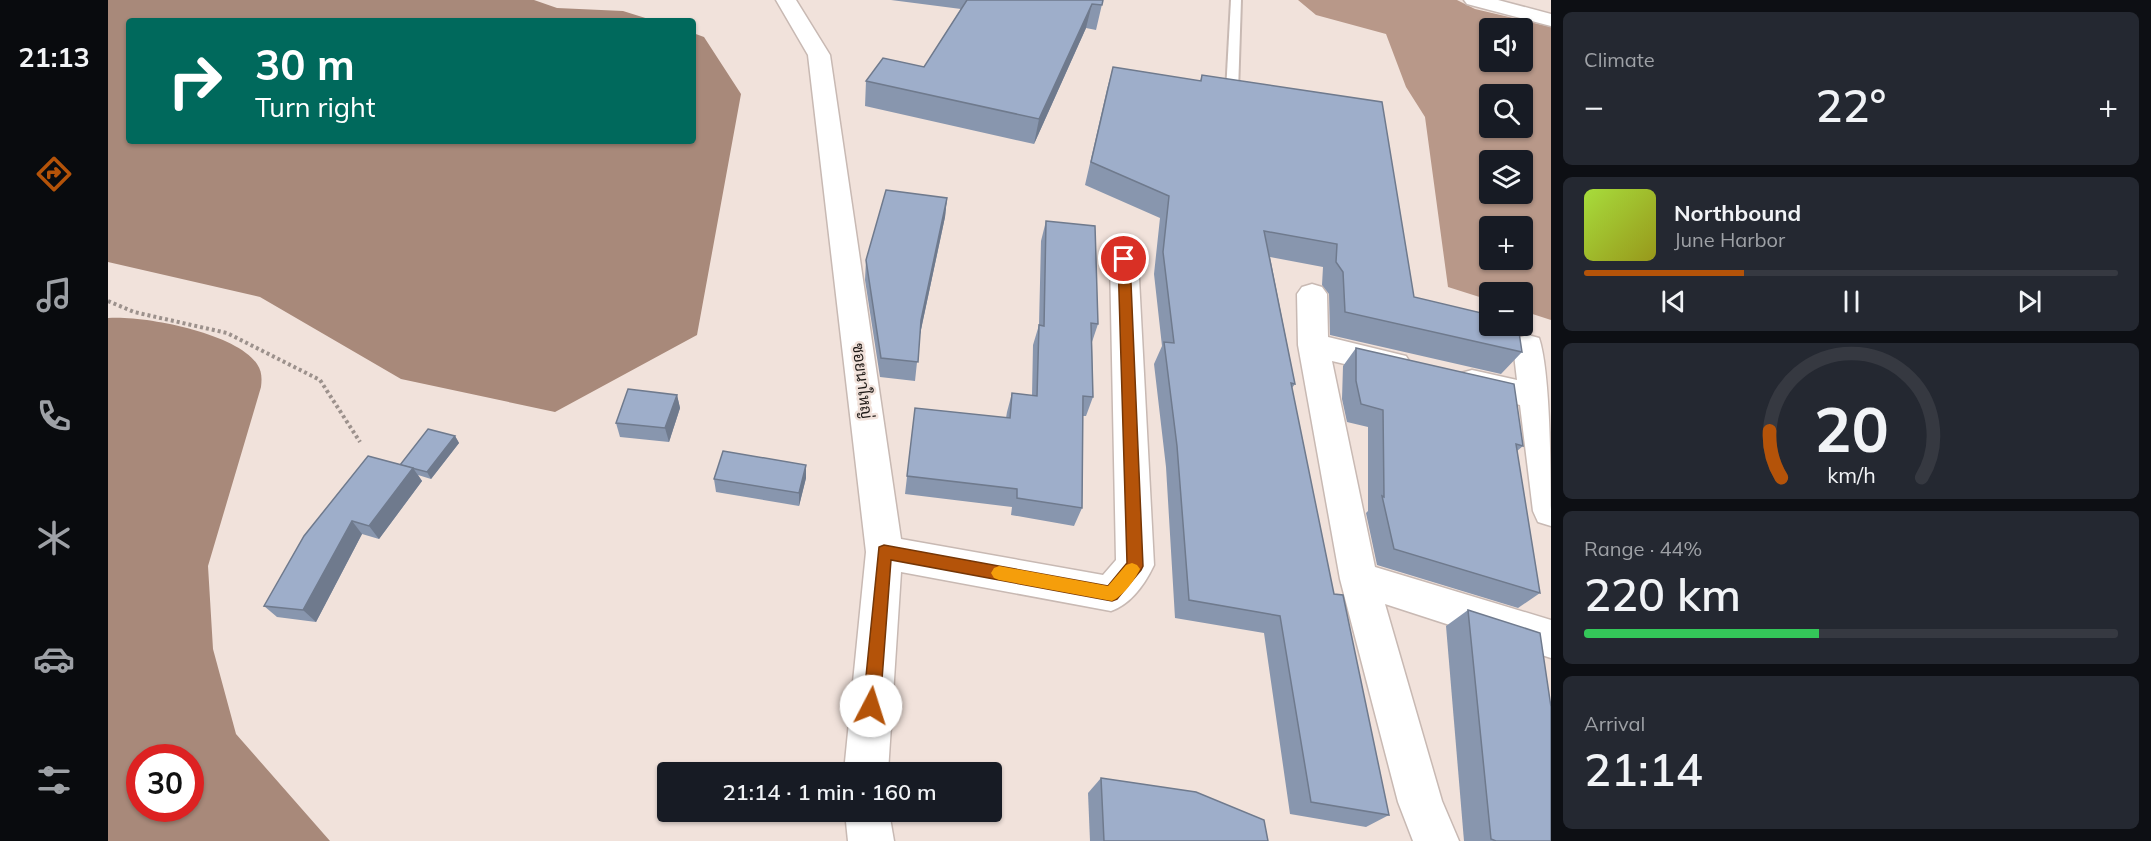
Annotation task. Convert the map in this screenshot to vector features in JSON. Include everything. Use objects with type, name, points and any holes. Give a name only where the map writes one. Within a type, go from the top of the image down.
[{"type":"street","name":"ซอยนาใหญ่","points":[[786,0],[819,55],[884,552],[867,762]]},
{"type":"street","points":[[1474,0],[1551,20]]},
{"type":"street","points":[[884,552],[1112,594],[1135,566],[1124,259]]},
{"type":"street","points":[[1312,294],[1314,345],[1359,579],[1420,802],[1436,841]]},
{"type":"street","points":[[1314,345],[1534,396]]},
{"type":"street","points":[[1528,346],[1551,511]]},
{"type":"street","points":[[1359,579],[1551,639]]},
{"type":"street","points":[[869,822],[872,841]]},
{"type":"lane","points":[[1232,92],[1236,0]]},
{"type":"path","points":[[108,301],[134,312],[227,333],[320,380],[360,442]]},
{"type":"shaded area","points":[[108,0],[534,0],[557,8],[623,11],[645,18],[126,18],[126,144],[696,144],[696,34],[704,37],[741,94],[697,335],[555,412],[401,379],[260,297],[108,262]]},
{"type":"shaded area","points":[[1298,0],[1457,0],[1475,9],[1513,18],[1479,18],[1479,72],[1533,72],[1533,23],[1551,27],[1551,320],[1533,314],[1533,282],[1479,282],[1479,297],[1448,287],[1425,117],[1406,87],[1386,34],[1316,15]]},
{"type":"shaded area","points":[[108,318],[165,323],[210,335],[246,353],[260,369],[261,387],[208,566],[213,649],[236,734],[330,841],[108,841]]},
{"type":"building","points":[[967,0],[1103,0],[1102,5],[1092,4],[1039,119],[866,81],[883,58],[924,67]]},
{"type":"building","points":[[1113,67],[1201,81],[1202,75],[1382,102],[1414,297],[1479,312],[1479,336],[1520,336],[1522,352],[1345,312],[1343,272],[1336,262],[1337,244],[1264,231],[1295,384],[1291,383],[1334,594],[1343,595],[1389,815],[1311,802],[1280,616],[1189,600],[1177,446],[1164,342],[1174,343],[1163,252],[1169,196],[1091,162]]},
{"type":"building","points":[[886,190],[947,198],[921,320],[918,362],[881,358],[866,260]]},
{"type":"building","points":[[1046,221],[1095,226],[1098,324],[1091,323],[1093,397],[1083,396],[1082,508],[1017,498],[1017,489],[907,476],[915,408],[1010,418],[1012,393],[1037,396],[1039,325],[1044,326]]},
{"type":"building","points":[[1356,348],[1514,384],[1523,446],[1516,444],[1540,593],[1394,549],[1382,496],[1384,497],[1383,410],[1361,404],[1356,381]]},
{"type":"building","points":[[628,389],[677,395],[665,428],[616,423]]},
{"type":"building","points":[[428,429],[455,436],[427,472],[400,465]]},
{"type":"building","points":[[723,451],[806,465],[799,493],[714,479]]},
{"type":"building","points":[[368,456],[413,468],[369,526],[352,521],[303,610],[264,606],[304,536]]},
{"type":"building","points":[[1468,610],[1540,633],[1551,707],[1551,841],[1496,841],[1491,839]]},
{"type":"building","points":[[1101,778],[1196,792],[1264,820],[1268,841],[1104,841]]},
{"type":"slow traffic","points":[[999,573],[1112,594],[1132,569]]},
{"type":"route","points":[[871,706],[884,552],[1112,594],[1135,566],[1124,259]]}]
